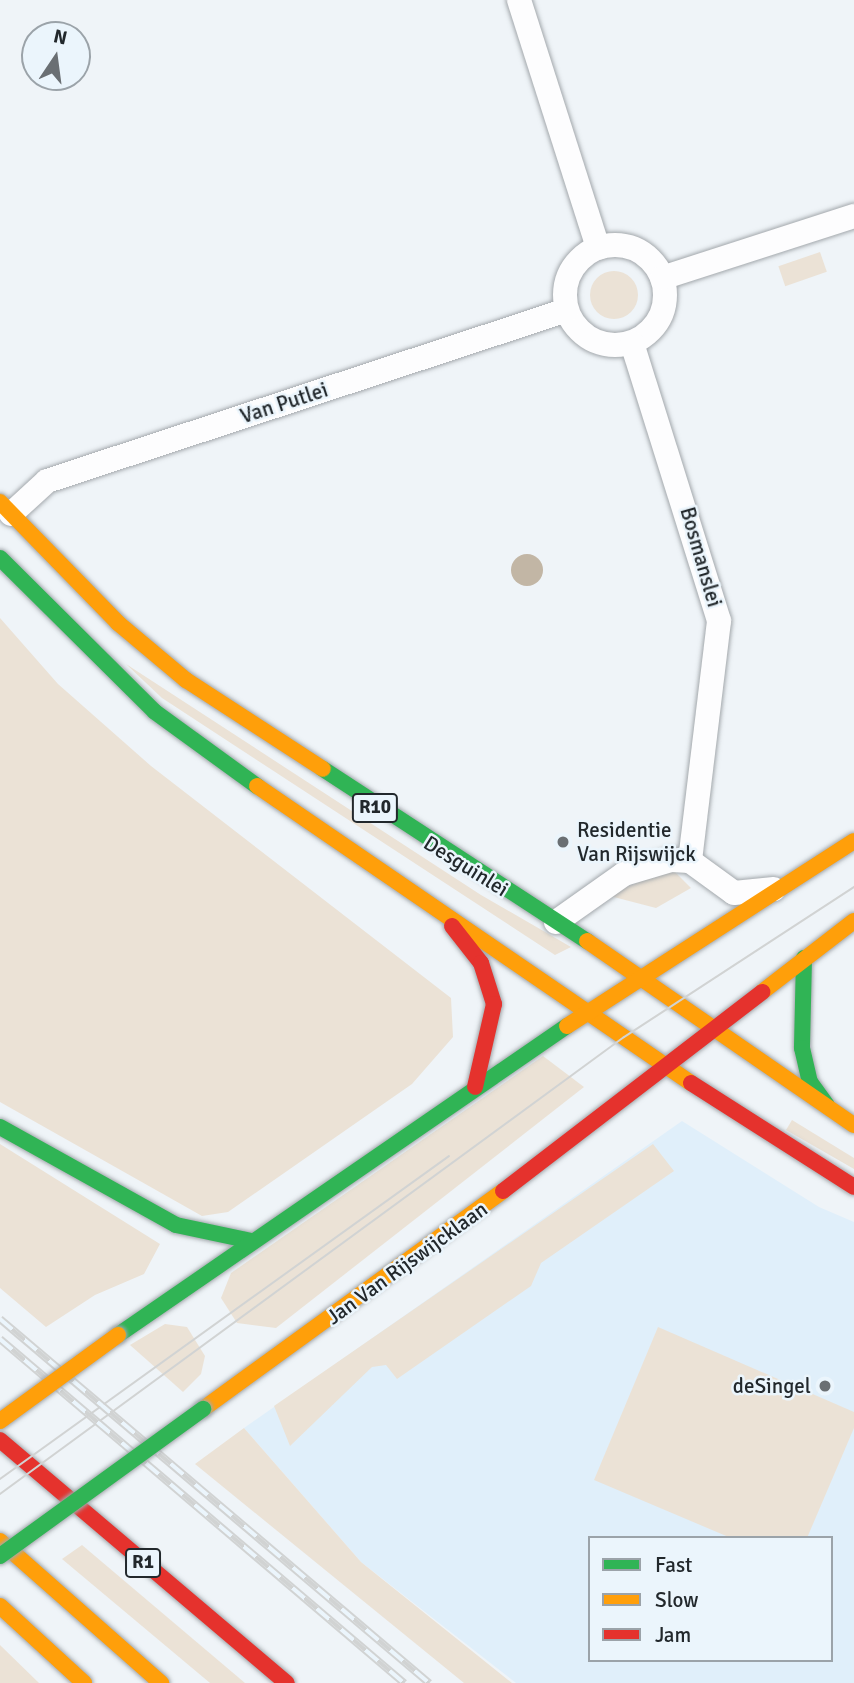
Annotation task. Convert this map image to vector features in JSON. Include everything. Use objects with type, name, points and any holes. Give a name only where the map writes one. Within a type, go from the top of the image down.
[{"type":"main road","name":"Desguinlei","points":[[6,508],[118,623],[186,680],[643,979],[854,1125]]},
{"type":"main road","name":"R10","points":[[2,564],[155,712],[446,919],[666,1067],[854,1188]]},
{"type":"main road","points":[[0,1421],[251,1241],[475,1087],[792,886],[854,841]]},
{"type":"main road","points":[[446,919],[481,963],[494,1004],[475,1087]]},
{"type":"main road","name":"Jan Van Rijswijcklaan","points":[[0,1556],[438,1242],[854,921]]},
{"type":"main road","points":[[804,958],[802,1048],[810,1082],[831,1110]]},
{"type":"main road","points":[[0,1127],[176,1225],[251,1241]]},
{"type":"main road","name":"R1","points":[[0,1440],[288,1683]]},
{"type":"main road","points":[[0,1541],[161,1683]]},
{"type":"main road","points":[[0,1606],[84,1683]]},
{"type":"street","points":[[519,0],[598,248]]},
{"type":"street","points":[[662,278],[854,216]]},
{"type":"street","points":[[598,248],[636,250],[662,278],[666,294],[657,324],[632,343],[592,340],[567,310],[570,273],[598,248]]},
{"type":"street","name":"Van Putlei","points":[[6,508],[47,481],[567,310]]},
{"type":"street","name":"Bosmanslei","points":[[632,343],[719,621],[690,861]]},
{"type":"street","points":[[556,922],[624,874],[690,861],[734,893],[792,886]]},
{"type":"shaded area","points":[[820,252],[827,272],[785,286],[778,266]]},
{"type":"shaded area","points":[[614,271],[631,278],[638,295],[631,312],[614,319],[597,312],[590,295],[597,278]]},
{"type":"shaded area","points":[[527,554],[538,559],[543,570],[538,581],[527,586],[516,581],[511,570],[516,559]]},
{"type":"shaded area","points":[[0,618],[58,684],[151,766],[451,998],[453,1037],[412,1084],[228,1212],[202,1216],[0,1102]]},
{"type":"shaded area","points":[[126,664],[481,895],[571,947],[555,955],[162,698]]},
{"type":"shaded area","points":[[672,869],[691,888],[656,908],[606,895]]},
{"type":"shaded area","points":[[543,1056],[584,1087],[276,1328],[237,1323],[221,1298],[231,1273]]},
{"type":"shaded area","points":[[792,1120],[854,1158],[854,1169],[786,1130]]},
{"type":"shaded area","points":[[682,1121],[819,1207],[854,1222],[854,1683],[516,1683],[361,1562],[244,1428]]},
{"type":"shaded area","points":[[0,1144],[160,1244],[144,1274],[95,1295],[46,1327],[0,1288]]},
{"type":"shaded area","points":[[653,1144],[674,1171],[541,1263],[531,1286],[397,1379],[386,1365],[372,1367],[290,1446],[274,1406]]},
{"type":"shaded area","points":[[165,1324],[187,1327],[205,1356],[201,1374],[183,1392],[130,1345]]},
{"type":"shaded area","points":[[658,1327],[854,1412],[854,1428],[808,1536],[726,1536],[594,1480]]},
{"type":"shaded area","points":[[244,1428],[361,1562],[512,1683],[464,1683],[195,1464]]},
{"type":"shaded area","points":[[82,1545],[245,1683],[210,1683],[62,1559]]},
{"type":"shaded area","points":[[0,1645],[39,1683],[0,1683]]},
{"type":"tram line","points":[[0,1494],[624,1037],[854,887]]},
{"type":"tram line","points":[[0,1479],[449,1156]]},
{"type":"railway","points":[[0,1319],[429,1683]]},
{"type":"railway","points":[[0,1339],[404,1683]]},
{"type":"traffic: fast","points":[[0,558],[155,712],[257,786]]},
{"type":"traffic: fast","points":[[323,769],[587,941]]},
{"type":"traffic: fast","points":[[804,958],[802,1048],[810,1082],[827,1105]]},
{"type":"traffic: fast","points":[[118,1335],[567,1026]]},
{"type":"traffic: fast","points":[[0,1127],[176,1225],[251,1241]]},
{"type":"traffic: fast","points":[[0,1556],[203,1409]]},
{"type":"traffic: slow","points":[[0,502],[118,623],[186,680],[323,769]]},
{"type":"traffic: slow","points":[[257,786],[691,1083]]},
{"type":"traffic: slow","points":[[567,1026],[854,841]]},
{"type":"traffic: slow","points":[[762,992],[854,921]]},
{"type":"traffic: slow","points":[[587,941],[854,1125]]},
{"type":"traffic: slow","points":[[203,1409],[503,1191]]},
{"type":"traffic: slow","points":[[0,1421],[118,1335]]},
{"type":"traffic: slow","points":[[0,1541],[161,1683]]},
{"type":"traffic: slow","points":[[0,1606],[84,1683]]},
{"type":"traffic: jam","points":[[452,926],[481,963],[494,1004],[475,1087]]},
{"type":"traffic: jam","points":[[503,1191],[762,992]]},
{"type":"traffic: jam","points":[[691,1083],[854,1187]]},
{"type":"traffic: jam","points":[[0,1440],[287,1683]]},
{"type":"place","name":"Residentie Van Rijswijck","points":[[563,842]]},
{"type":"place","name":"deSingel","points":[[825,1386]]}]
